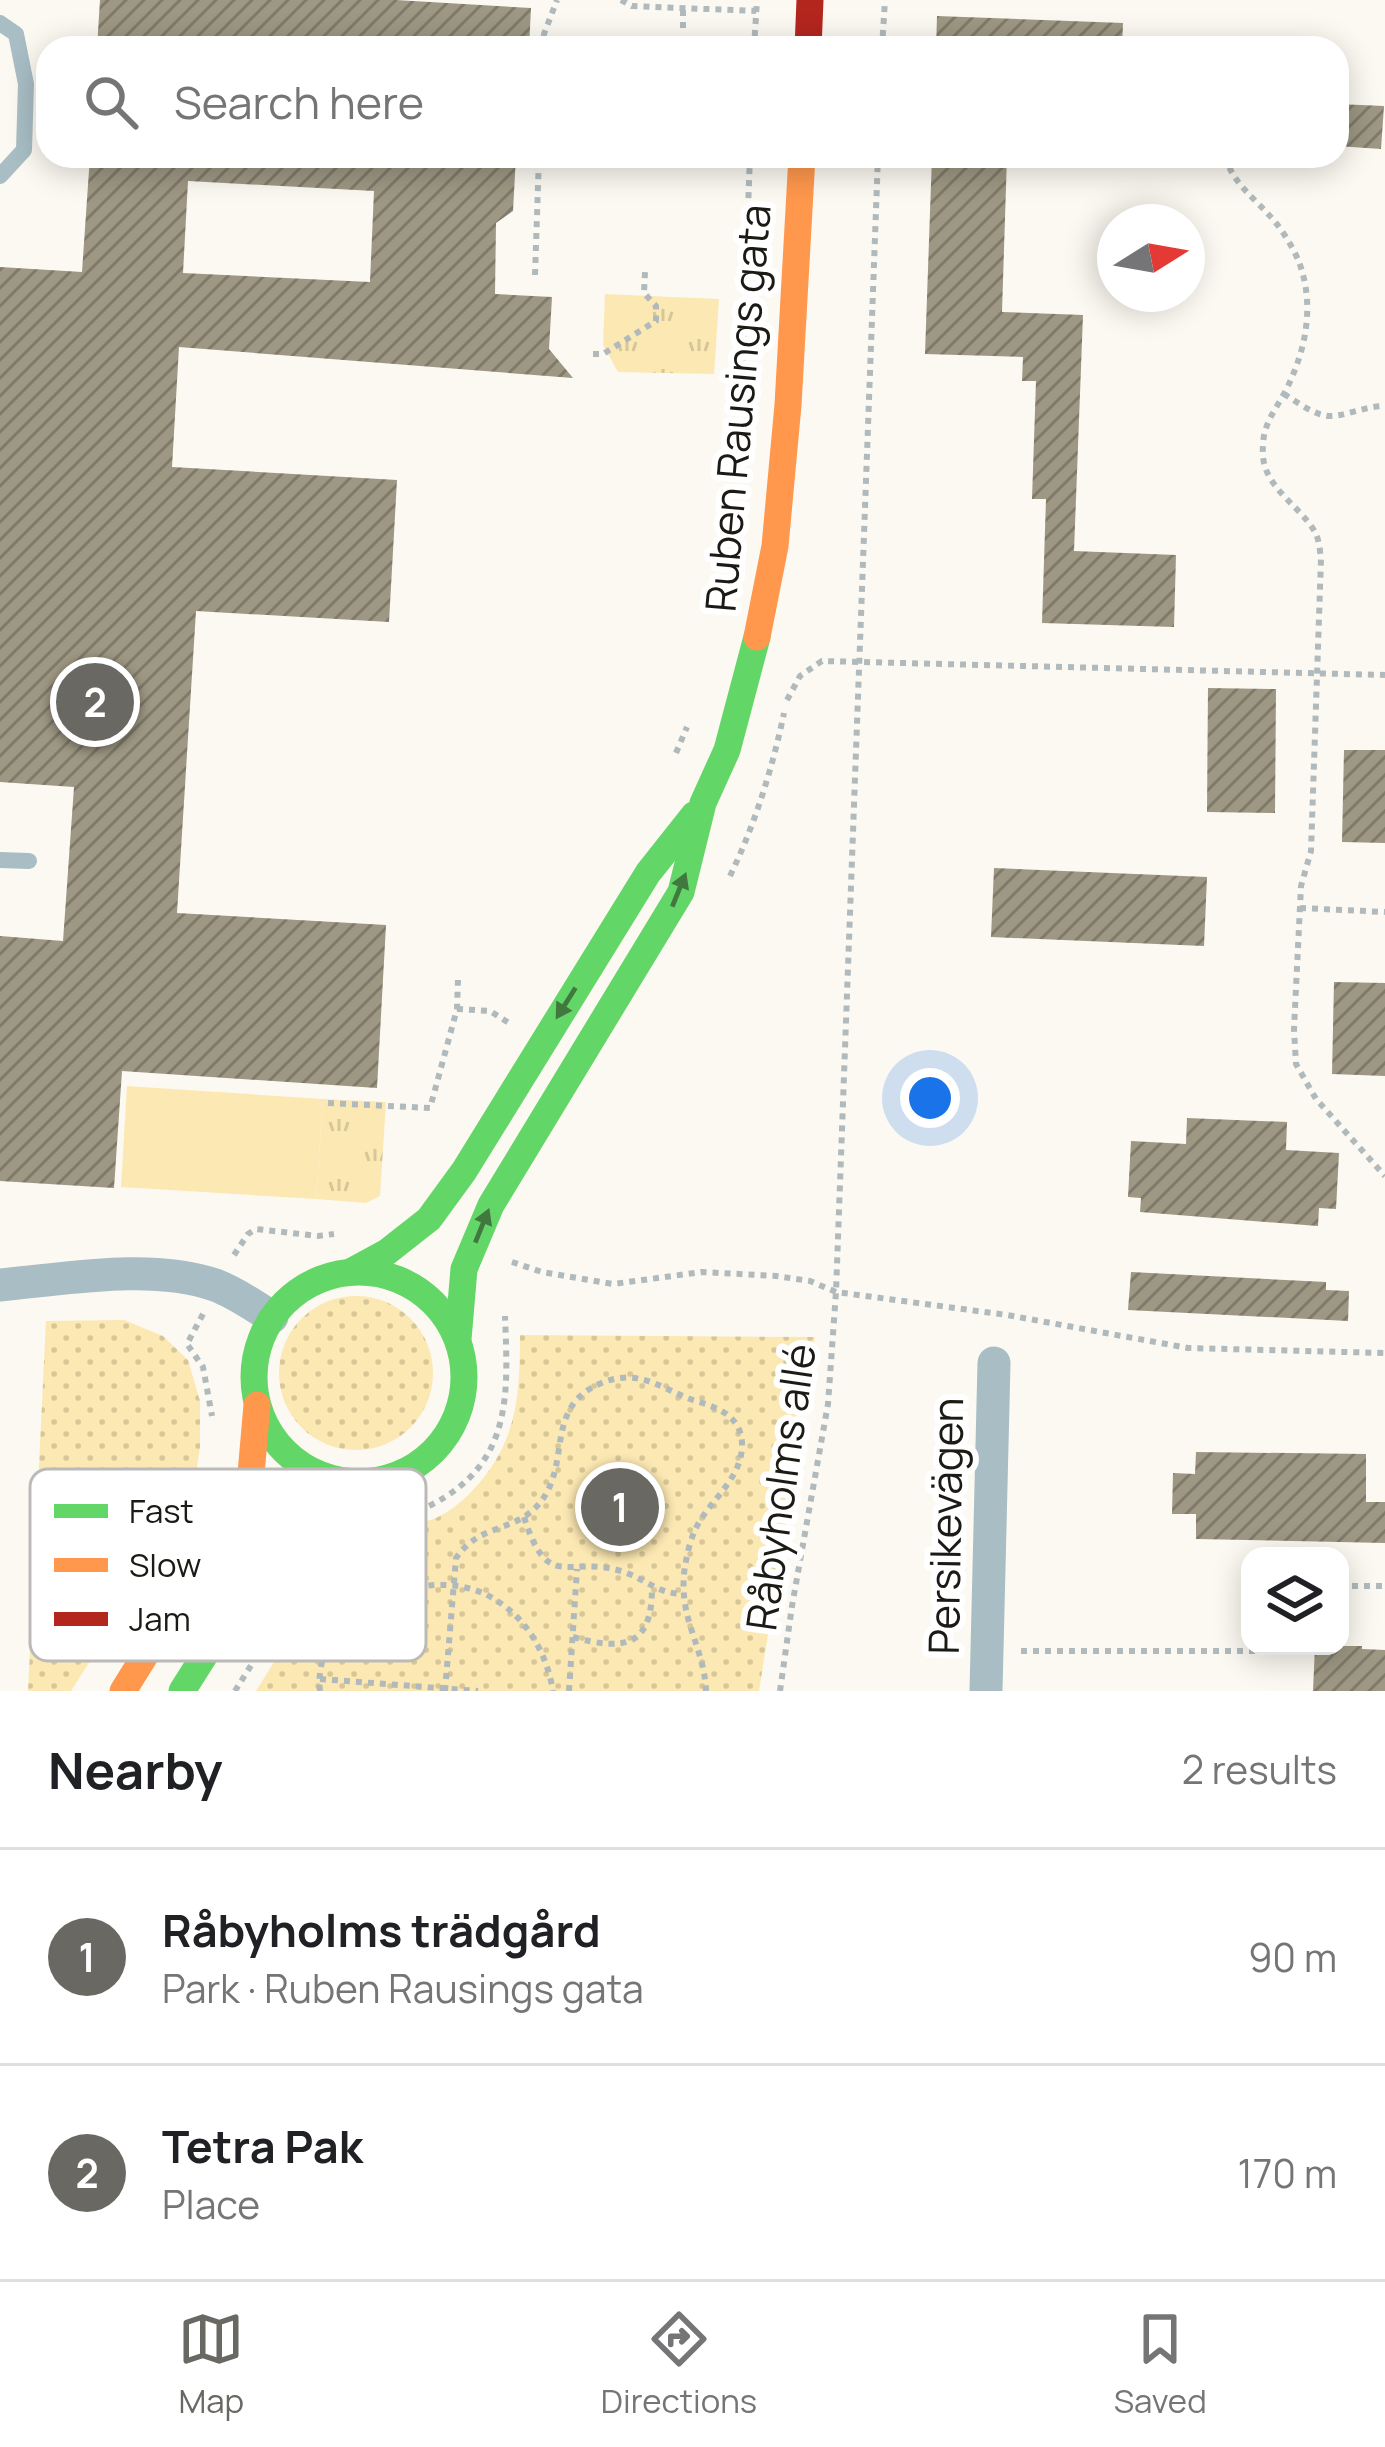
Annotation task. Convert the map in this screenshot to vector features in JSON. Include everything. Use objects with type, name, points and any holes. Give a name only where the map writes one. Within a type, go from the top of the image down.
[{"type":"main road","points":[[808,36],[810,0]]},
{"type":"main road","name":"Ruben Rausings gata","points":[[409,1469],[443,1442],[460,1410],[465,1375],[458,1339],[464,1269],[491,1204],[681,892],[703,803],[727,750],[752,663],[775,546],[801,168]]},
{"type":"main road","name":"Ruben Rausings gata","points":[[272,1317],[307,1285],[352,1271],[387,1252],[428,1219],[464,1171],[648,873],[703,803]]},
{"type":"main road","points":[[352,1271],[379,1273],[427,1296],[446,1316],[458,1339]]},
{"type":"main road","points":[[251,1469],[257,1405],[253,1375],[258,1344],[272,1317]]},
{"type":"main road","points":[[257,1405],[269,1434],[290,1458],[307,1469]]},
{"type":"main road","points":[[124,1691],[142,1661]]},
{"type":"main road","name":"Ruben Rausings gata","points":[[182,1691],[201,1661]]},
{"type":"street","points":[[0,1285],[156,1274],[218,1286],[272,1317]]},
{"type":"street","name":"Persikevägen","points":[[986,1691],[994,1363]]},
{"type":"lane","points":[[0,22],[16,34],[26,84],[24,150],[0,176]]},
{"type":"lane","points":[[0,860],[29,861]]},
{"type":"path","points":[[544,36],[557,0]]},
{"type":"path","points":[[621,0],[632,6],[756,11]]},
{"type":"path","points":[[755,36],[757,0]]},
{"type":"path","points":[[883,36],[885,0]]},
{"type":"path","points":[[683,8],[683,28]]},
{"type":"path","points":[[535,275],[539,168]]},
{"type":"path","points":[[739,466],[750,168]]},
{"type":"path","name":"Råbyholms allé","points":[[781,1691],[828,1404],[836,1292],[878,168]]},
{"type":"path","points":[[1230,168],[1273,219],[1299,262],[1309,312],[1302,356],[1265,423],[1263,462],[1282,494],[1317,534],[1321,559],[1311,851],[1301,886],[1296,1064],[1316,1099],[1385,1176]]},
{"type":"path","points":[[593,354],[603,354],[656,321],[656,306],[644,293],[645,272]]},
{"type":"path","points":[[1284,394],[1330,416],[1385,406]]},
{"type":"path","points":[[729,879],[749,838],[774,761],[786,701],[800,676],[822,661],[1385,675]]},
{"type":"path","points":[[673,761],[692,713]]},
{"type":"path","points":[[1300,908],[1385,912]]},
{"type":"path","points":[[328,1103],[430,1108],[457,1009],[458,980]]},
{"type":"path","points":[[457,1009],[490,1011]]},
{"type":"path","points":[[212,1432],[203,1367],[187,1344],[237,1250],[256,1229],[336,1234]]},
{"type":"path","points":[[475,1245],[542,1273],[613,1284],[702,1272],[736,1273],[809,1281],[836,1292],[1007,1315],[1188,1348],[1385,1353]]},
{"type":"path","points":[[512,1264],[515,1251]]},
{"type":"path","points":[[426,1507],[455,1489],[493,1447],[504,1409],[508,1366],[505,1313]]},
{"type":"path","points":[[445,1690],[456,1558],[465,1544],[538,1506],[551,1486],[562,1425],[572,1403],[587,1389],[611,1379],[636,1377],[722,1410],[736,1423],[742,1443],[736,1473],[694,1531],[685,1564],[686,1618],[705,1672],[706,1691]]},
{"type":"path","points":[[524,1517],[530,1537],[549,1562],[618,1570],[668,1594],[683,1594]]},
{"type":"path","points":[[569,1691],[577,1568]]},
{"type":"path","points":[[426,1588],[452,1586],[486,1594],[516,1617],[539,1645],[553,1691]]},
{"type":"path","points":[[1349,1586],[1385,1586]]},
{"type":"path","points":[[573,1637],[602,1643],[633,1640],[650,1619],[652,1588]]},
{"type":"path","points":[[987,1651],[1241,1651]]},
{"type":"path","points":[[320,1691],[322,1661]]},
{"type":"path","points":[[319,1679],[478,1691]]},
{"type":"green space","points":[[605,294],[719,299],[714,374],[618,372],[603,345]]},
{"type":"green space","points":[[127,1086],[323,1099],[316,1199],[121,1187]]},
{"type":"green space","points":[[323,1099],[386,1102],[380,1196],[366,1203],[316,1199]]},
{"type":"green space","points":[[356,1296],[385,1302],[410,1319],[427,1344],[433,1373],[427,1402],[410,1427],[385,1444],[356,1450],[327,1444],[302,1427],[285,1402],[279,1373],[285,1344],[302,1319],[327,1302]]},
{"type":"green space","points":[[124,1320],[163,1336],[188,1360],[200,1401],[197,1469],[39,1469],[46,1321]]},
{"type":"green space","points":[[520,1335],[815,1337],[759,1691],[256,1691],[275,1661],[426,1661],[426,1521],[465,1498],[488,1472],[507,1437],[519,1379]]},
{"type":"green space","points":[[30,1650],[30,1661],[90,1661],[71,1691],[28,1691]]},
{"type":"building","points":[[100,0],[396,0],[531,8],[530,36],[98,36]]},
{"type":"building","points":[[937,16],[1123,23],[1122,36],[936,36]]},
{"type":"building","points":[[1349,105],[1384,106],[1381,149],[1349,147]]},
{"type":"building","points":[[89,168],[515,168],[513,211],[496,223],[495,294],[552,297],[549,349],[573,378],[179,347],[172,467],[397,480],[389,622],[196,611],[177,913],[386,925],[377,1088],[122,1071],[114,1188],[0,1181],[0,936],[63,941],[74,787],[0,782],[0,267],[82,272]],"holes":[[[188,181],[374,191],[370,282],[183,273]]]},
{"type":"building","points":[[932,168],[1007,168],[1002,312],[1083,315],[1074,551],[1176,555],[1174,627],[1042,623],[1046,499],[1032,499],[1036,381],[1022,381],[1023,357],[925,354]]},
{"type":"building","points":[[1208,688],[1276,689],[1275,813],[1207,812]]},
{"type":"building","points":[[1344,750],[1385,750],[1385,843],[1342,842]]},
{"type":"building","points":[[994,868],[1207,877],[1204,946],[991,937]]},
{"type":"building","points":[[1334,982],[1385,983],[1385,1076],[1332,1074]]},
{"type":"building","points":[[1187,1118],[1287,1122],[1286,1150],[1339,1153],[1336,1209],[1319,1208],[1318,1226],[1140,1212],[1141,1198],[1128,1197],[1131,1141],[1186,1144]]},
{"type":"building","points":[[1131,1272],[1326,1282],[1326,1290],[1349,1291],[1348,1321],[1128,1310]]},
{"type":"building","points":[[1196,1452],[1366,1454],[1366,1502],[1385,1502],[1385,1543],[1196,1539],[1196,1514],[1172,1514],[1173,1473],[1195,1474]]},
{"type":"building","points":[[1349,1646],[1385,1650],[1385,1691],[1313,1691],[1315,1655],[1349,1655]]},
{"type":"traffic: fast","points":[[458,1339],[464,1269],[491,1205],[681,892],[703,803],[727,750],[757,637]]},
{"type":"traffic: fast","points":[[352,1271],[387,1252],[429,1219],[464,1171],[648,873],[694,815]]},
{"type":"traffic: fast","points":[[308,1469],[271,1436],[256,1398],[254,1377],[256,1356],[271,1318],[300,1289],[338,1274],[359,1272],[380,1274],[418,1289],[447,1318],[462,1356],[464,1377]]},
{"type":"traffic: fast","points":[[410,1469],[447,1436],[462,1398],[464,1377]]},
{"type":"traffic: fast","points":[[182,1691],[201,1661]]},
{"type":"traffic: slow","points":[[757,637],[775,546],[801,168]]},
{"type":"traffic: slow","points":[[251,1469],[257,1405]]},
{"type":"traffic: slow","points":[[123,1691],[142,1661]]},
{"type":"traffic: jam","points":[[808,36],[810,0]]},
{"type":"place","name":"Tetra Pak","points":[[95,702]]},
{"type":"place","name":"Råbyholms trädgård","points":[[620,1507]]}]
